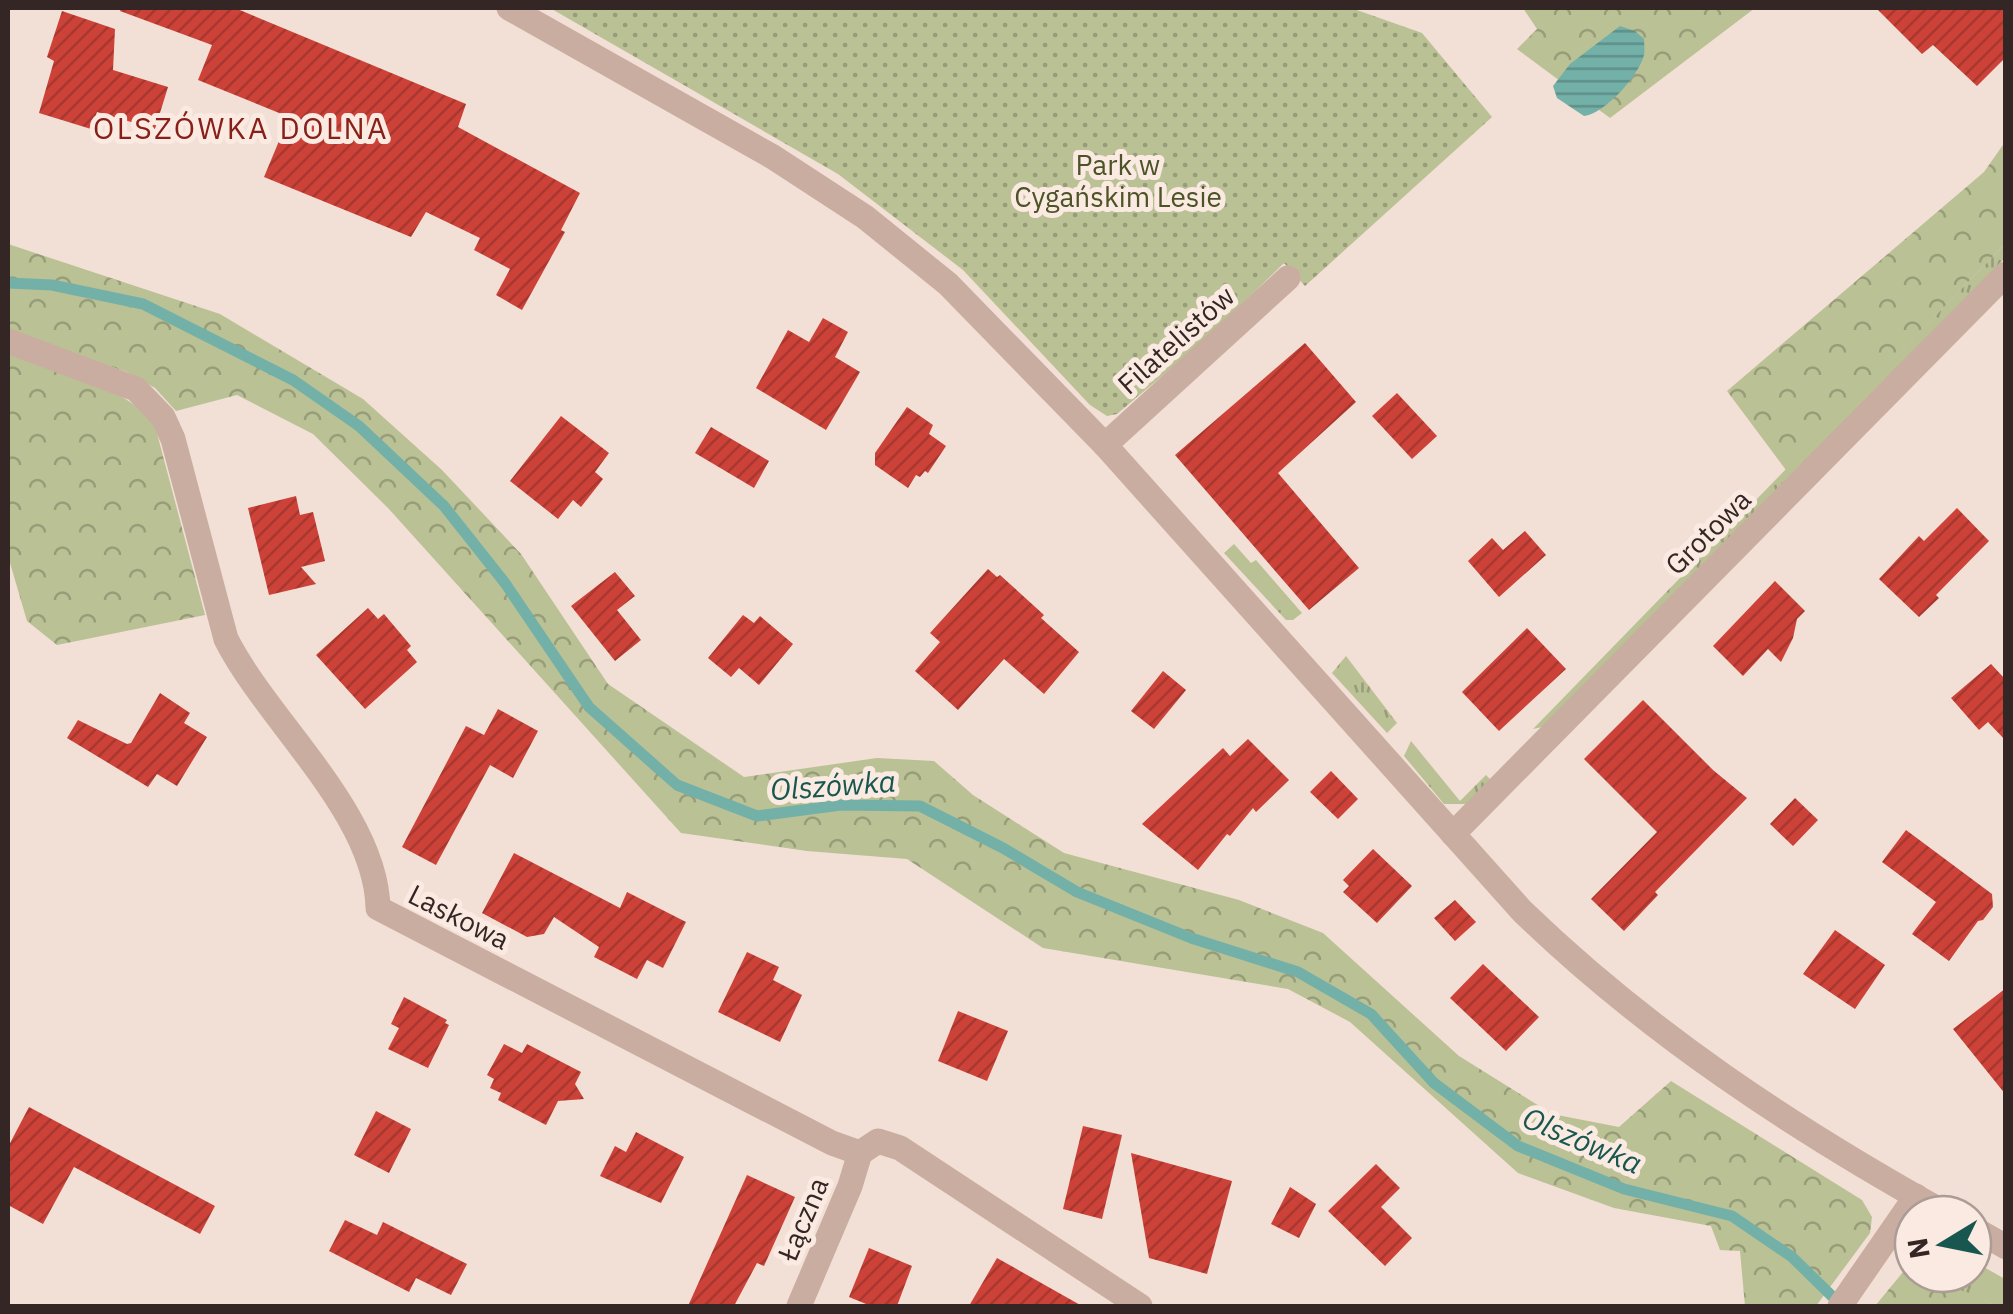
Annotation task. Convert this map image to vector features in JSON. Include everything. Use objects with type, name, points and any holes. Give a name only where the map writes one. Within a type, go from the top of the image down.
[{"type":"street","points":[[509,8],[773,157],[865,216],[948,284],[1104,445],[1522,910],[1576,962],[1692,1055],[1772,1110],[1913,1194]]},
{"type":"street","name":"Grotowa","points":[[1453,834],[2006,274]]},
{"type":"street","name":"Filatelistów","points":[[1104,445],[1288,278]]},
{"type":"street","name":"Laskowa","points":[[8,342],[136,389],[163,417],[173,439],[226,640],[359,836],[372,862],[378,908],[832,1143],[860,1154],[878,1141],[900,1148],[1140,1306]]},
{"type":"street","name":"Łączna","points":[[798,1306],[860,1154]]},
{"type":"street","points":[[1840,1306],[1893,1230]]},
{"type":"green space","name":"Park w Cygańskim Lesie","points":[[550,8],[1351,8],[1422,33],[1492,117],[1305,286],[1284,263],[1206,339],[1117,414],[1107,416],[1090,405],[963,270],[838,174]]},
{"type":"green space","points":[[1523,8],[1755,8],[1610,118],[1517,49],[1537,29]]},
{"type":"green space","points":[[2005,142],[2005,244],[1786,470],[1727,391],[1984,172]]},
{"type":"green space","points":[[8,244],[220,314],[363,399],[442,470],[521,554],[608,684],[744,777],[877,758],[934,761],[973,795],[1064,853],[1239,900],[1323,933],[1459,1056],[1552,1114],[1619,1127],[1671,1081],[1862,1200],[1872,1217],[1870,1233],[1816,1306],[1745,1306],[1740,1251],[1720,1250],[1711,1226],[1614,1208],[1518,1173],[1350,1022],[1288,989],[1043,948],[907,859],[807,851],[681,833],[388,508],[313,434],[237,395],[176,411],[155,388],[127,372],[8,332]]},
{"type":"green space","points":[[2005,244],[2005,258],[1551,725],[1533,729]]},
{"type":"green space","points":[[8,350],[104,387],[154,422],[205,615],[57,645],[27,621],[8,556]]},
{"type":"green space","points":[[1234,544],[1251,563],[1256,560],[1302,613],[1286,620],[1224,553]]},
{"type":"green space","points":[[1346,656],[1397,723],[1387,733],[1332,673]]},
{"type":"green space","points":[[1411,741],[1460,801],[1486,775],[1491,780],[1466,804],[1444,804],[1404,756]]},
{"type":"green space","points":[[1993,1272],[2005,1279],[2005,1306],[1968,1294],[1993,1294]]},
{"type":"green space","points":[[1893,1284],[1893,1294],[1970,1294],[1997,1306],[1875,1306]]},
{"type":"water","points":[[1620,26],[1644,39],[1641,64],[1610,101],[1584,116],[1557,98],[1553,86],[1570,64]]},
{"type":"building","points":[[235,8],[466,104],[458,127],[580,193],[561,230],[565,232],[522,310],[496,295],[510,269],[474,250],[480,238],[426,212],[411,237],[264,177],[289,117],[198,80],[212,45],[120,11]]},
{"type":"building","points":[[1876,8],[2006,8],[2006,57],[1977,86],[1933,45],[1922,54]]},
{"type":"building","points":[[62,11],[115,29],[113,70],[168,87],[155,129],[97,112],[91,129],[39,113],[54,61],[47,57]]},
{"type":"building","points":[[823,318],[848,332],[835,357],[860,372],[826,430],[756,388],[788,330],[809,342]]},
{"type":"building","points":[[1305,343],[1356,402],[1278,473],[1359,568],[1309,610],[1175,455]]},
{"type":"building","points":[[1397,393],[1437,436],[1412,459],[1372,416]]},
{"type":"building","points":[[907,407],[933,425],[929,434],[946,446],[928,473],[916,475],[908,488],[875,465],[875,453]]},
{"type":"building","points":[[561,416],[609,453],[595,472],[603,479],[581,507],[573,500],[558,519],[510,481]]},
{"type":"building","points":[[711,427],[769,461],[754,488],[695,453]]},
{"type":"building","points":[[296,496],[300,515],[313,512],[325,561],[301,567],[316,584],[269,595],[248,508]]},
{"type":"building","points":[[1957,508],[1989,541],[1919,617],[1879,579],[1919,536],[1924,541]]},
{"type":"building","points":[[1525,531],[1546,555],[1499,597],[1468,561],[1492,538],[1503,550]]},
{"type":"building","points":[[988,569],[1044,615],[1041,618],[1079,652],[1044,694],[1004,659],[958,710],[915,671],[940,642],[930,633]]},
{"type":"building","points":[[615,572],[635,596],[617,610],[641,640],[615,661],[571,606]]},
{"type":"building","points":[[1775,581],[1805,611],[1797,619],[1781,662],[1768,649],[1743,676],[1713,646]]},
{"type":"building","points":[[368,608],[378,619],[384,614],[411,646],[407,650],[417,662],[365,709],[316,655]]},
{"type":"building","points":[[743,615],[754,623],[760,616],[793,644],[759,685],[739,668],[731,677],[708,658]]},
{"type":"building","points":[[1527,628],[1566,669],[1499,731],[1462,692]]},
{"type":"building","points":[[1991,664],[2006,680],[2006,741],[1988,722],[1979,730],[1951,698]]},
{"type":"building","points":[[1163,671],[1186,690],[1154,729],[1131,711]]},
{"type":"building","points":[[160,693],[190,713],[184,723],[207,737],[177,786],[157,774],[148,787],[67,738],[78,720],[131,743]]},
{"type":"building","points":[[1643,700],[1747,798],[1655,892],[1658,895],[1624,931],[1591,899],[1657,832],[1584,759]]},
{"type":"building","points":[[498,709],[538,731],[513,778],[490,765],[436,865],[402,847],[466,726],[484,735]]},
{"type":"building","points":[[1248,739],[1289,780],[1256,812],[1253,808],[1198,870],[1142,824],[1223,748],[1230,756]]},
{"type":"building","points":[[1331,771],[1358,799],[1338,819],[1310,792]]},
{"type":"building","points":[[1795,798],[1818,820],[1793,846],[1770,824]]},
{"type":"building","points":[[1906,830],[1992,894],[1993,907],[1949,961],[1912,934],[1936,902],[1882,862]]},
{"type":"building","points":[[1373,849],[1412,886],[1377,923],[1343,892],[1349,886],[1343,880]]},
{"type":"building","points":[[514,853],[620,908],[627,892],[686,922],[663,968],[647,960],[637,979],[594,957],[599,947],[554,917],[544,934],[527,937],[482,913]]},
{"type":"building","points":[[1455,900],[1476,922],[1455,941],[1434,918]]},
{"type":"building","points":[[1835,930],[1885,965],[1855,1009],[1803,974]]},
{"type":"building","points":[[747,952],[779,967],[773,980],[802,995],[780,1042],[718,1012]]},
{"type":"building","points":[[1483,964],[1539,1017],[1506,1051],[1450,998]]},
{"type":"building","points":[[2006,988],[2006,1095],[1953,1029]]},
{"type":"building","points":[[404,997],[447,1020],[449,1025],[428,1068],[388,1049],[399,1028],[391,1024]]},
{"type":"building","points":[[958,1011],[1008,1031],[987,1081],[938,1061]]},
{"type":"building","points":[[504,1044],[522,1053],[527,1044],[581,1072],[575,1084],[584,1099],[558,1101],[546,1125],[498,1100],[501,1093],[490,1088],[494,1079],[487,1075]]},
{"type":"building","points":[[29,1107],[215,1206],[200,1234],[74,1167],[43,1224],[8,1205],[8,1147]]},
{"type":"building","points":[[376,1111],[411,1129],[389,1173],[354,1155]]},
{"type":"building","points":[[1083,1126],[1122,1135],[1102,1219],[1063,1209]]},
{"type":"building","points":[[636,1132],[684,1157],[661,1203],[600,1176],[615,1146],[626,1152]]},
{"type":"building","points":[[1131,1153],[1232,1181],[1207,1274],[1149,1258]]},
{"type":"building","points":[[1376,1164],[1400,1188],[1381,1207],[1412,1238],[1385,1266],[1328,1211]]},
{"type":"building","points":[[747,1175],[795,1197],[764,1266],[757,1263],[734,1306],[688,1306]]},
{"type":"building","points":[[1290,1187],[1316,1204],[1299,1238],[1271,1224]]},
{"type":"building","points":[[345,1220],[377,1235],[383,1222],[467,1264],[451,1295],[416,1278],[409,1292],[329,1251]]},
{"type":"building","points":[[869,1248],[912,1266],[897,1306],[871,1306],[849,1297]]},
{"type":"building","points":[[997,1258],[1082,1306],[969,1306]]},
{"type":"waterway","name":"Olszówka","points":[[8,283],[52,285],[143,304],[293,380],[359,426],[444,506],[505,583],[589,707],[677,785],[757,816],[841,805],[920,806],[1003,848],[1077,892],[1191,938],[1298,972],[1371,1014],[1434,1083],[1518,1146],[1624,1189],[1732,1216],[1792,1257],[1840,1304]]},
{"type":"district","name":"OLSZÓWKA DOLNA","points":[[241,129]]}]
